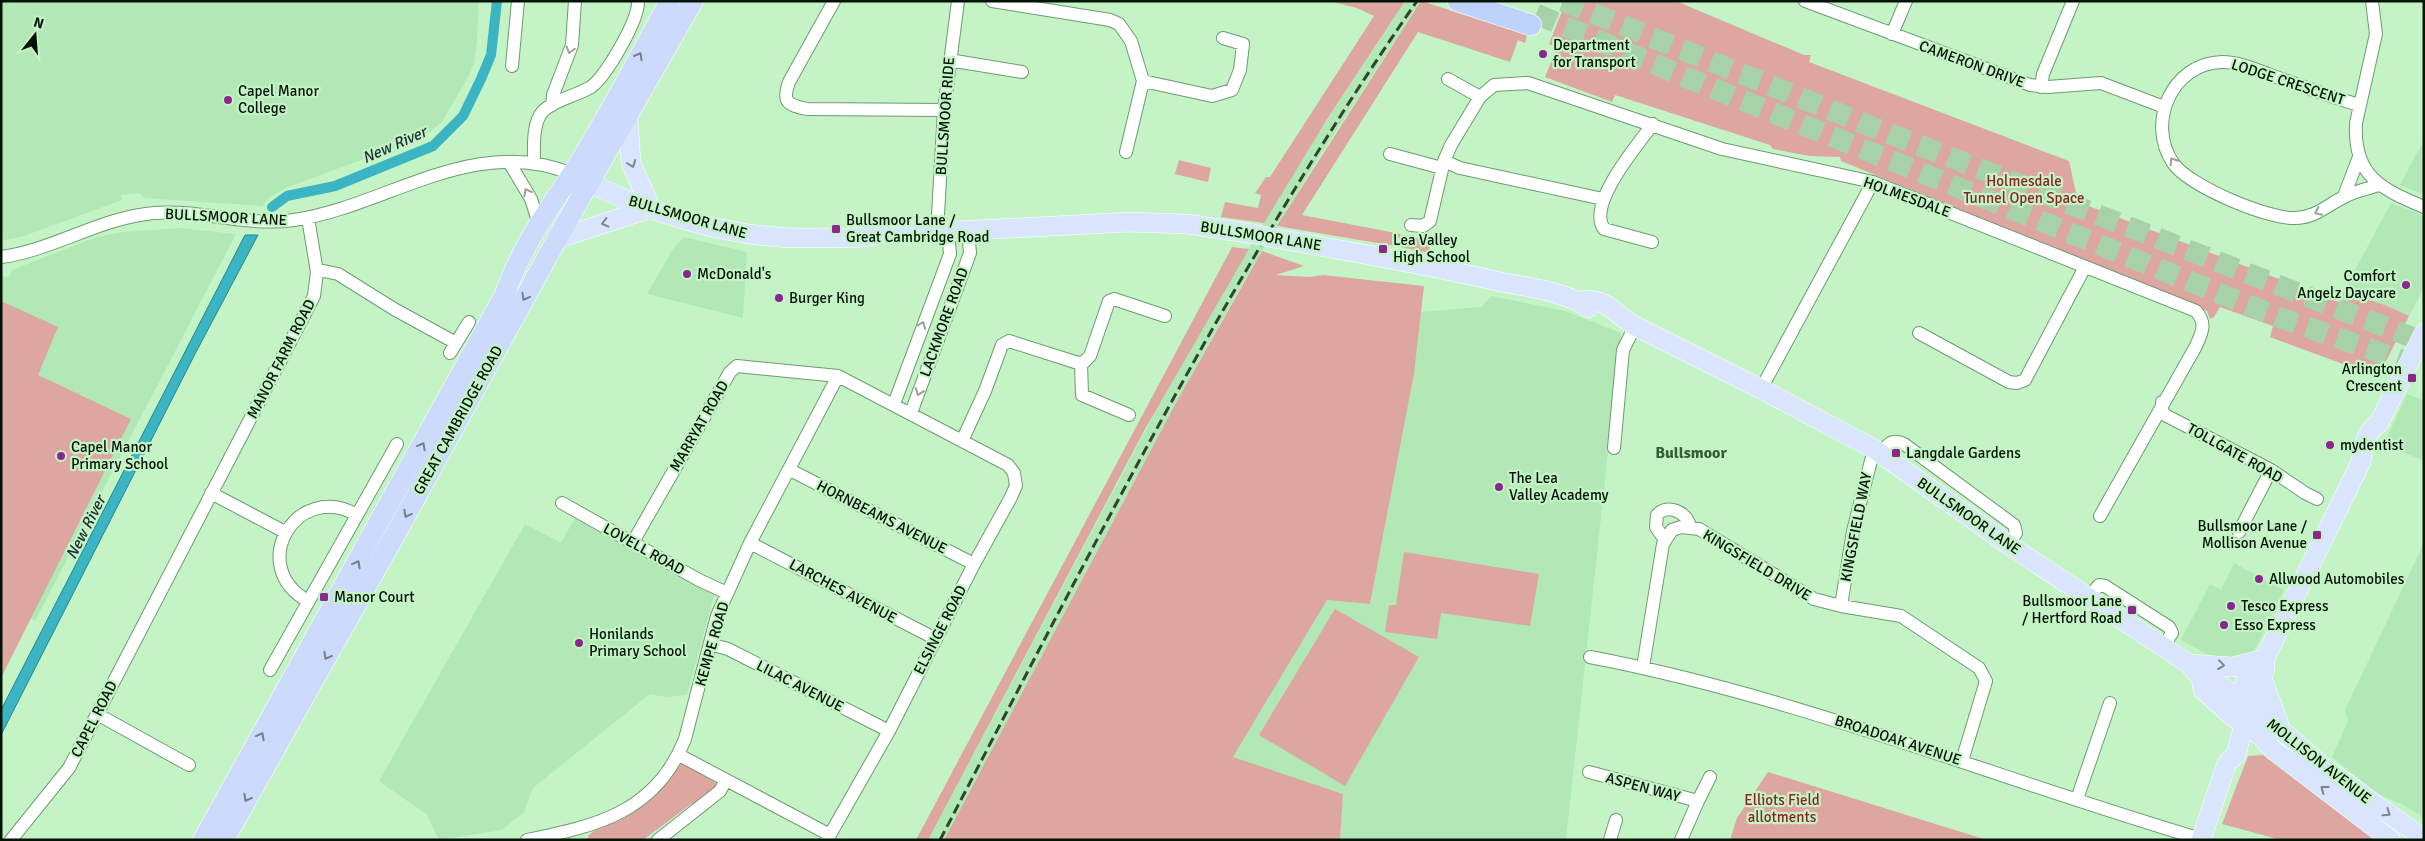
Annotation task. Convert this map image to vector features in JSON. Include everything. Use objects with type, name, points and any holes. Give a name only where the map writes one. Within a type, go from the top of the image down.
[{"type":"highway","name":"GREAT CAMBRIDGE ROAD","points":[[203,840],[505,294],[514,269],[539,224],[572,174],[670,1]]},
{"type":"highway","name":"GREAT CAMBRIDGE ROAD","points":[[224,840],[405,517],[557,239],[694,1]]},
{"type":"highway","points":[[1458,1],[1534,20],[1504,1]]},
{"type":"highway","points":[[572,174],[596,157],[633,93],[659,62]]},
{"type":"highway","points":[[505,294],[525,271],[567,198],[590,184]]},
{"type":"main road","points":[[557,239],[651,208],[631,163],[628,116]]},
{"type":"main road","name":"BULLSMOOR LANE","points":[[572,174],[609,193],[651,208],[716,228],[759,236],[790,238],[874,235],[893,228],[918,228],[943,232],[1158,222],[1187,224],[1253,234],[1478,277],[1580,301],[1606,316],[1618,316],[1877,451],[2009,544],[2163,647],[2195,671],[2213,680],[2241,712]]},
{"type":"main road","points":[[2274,750],[2256,748],[2231,759],[2224,757],[2260,666],[2360,462],[2363,444],[2370,429],[2379,423],[2424,333]]},
{"type":"main road","points":[[2195,671],[2260,666]]},
{"type":"main road","points":[[2260,666],[2268,699],[2276,712],[2280,729]]},
{"type":"main road","name":"MOLLISON AVENUE","points":[[2241,712],[2280,729],[2321,765],[2424,839]]},
{"type":"main road","name":"MOLLISON AVENUE","points":[[2241,712],[2274,750],[2391,840]]},
{"type":"main road","points":[[2201,839],[2231,759]]},
{"type":"street","points":[[512,66],[518,1]]},
{"type":"street","points":[[552,105],[553,95],[572,45],[575,1]]},
{"type":"street","points":[[534,163],[534,138],[540,116],[552,105],[585,90],[600,79],[624,39],[638,8],[638,1]]},
{"type":"street","points":[[834,1],[789,82],[784,95],[786,101],[793,106],[807,109],[944,110]]},
{"type":"street","name":"BULLSMOOR RIDE","points":[[943,232],[944,110],[958,1]]},
{"type":"street","points":[[992,1],[1110,20],[1119,24],[1131,41],[1142,81],[1126,152]]},
{"type":"street","points":[[1892,34],[1906,1]]},
{"type":"street","points":[[2042,87],[2043,74],[2073,1]]},
{"type":"street","points":[[2359,105],[2376,34],[2372,1]]},
{"type":"street","name":"CAMERON DRIVE","points":[[1809,3],[2030,85],[2042,87],[2102,83],[2164,107]]},
{"type":"street","points":[[1142,81],[1212,96],[1232,90],[1240,70],[1243,44],[1223,38]]},
{"type":"street","points":[[949,60],[1022,72]]},
{"type":"street","name":"LODGE CRESCENT","points":[[2344,196],[2358,157],[2355,138],[2359,105],[2247,67],[2220,62],[2204,65],[2183,78],[2169,93],[2164,107],[2162,135],[2170,157],[2184,175],[2201,185],[2256,210],[2284,218],[2316,214],[2344,196],[2378,185]]},
{"type":"street","points":[[1448,79],[1480,97]]},
{"type":"street","name":"HOLMESDALE","points":[[1411,224],[1423,226],[1430,221],[1443,164],[1451,145],[1480,97],[1494,85],[1528,83],[1722,149],[1874,182],[2196,311],[2202,318],[2204,328],[2196,346],[2162,402],[2100,516]]},
{"type":"street","points":[[1652,242],[1604,229],[1599,220],[1603,199],[1628,157],[1653,124]]},
{"type":"street","points":[[1390,154],[1603,199]]},
{"type":"street","points":[[2358,157],[2378,185],[2424,207]]},
{"type":"street","name":"BULLSMOOR LANE","points":[[1,257],[29,250],[126,216],[163,213],[251,220],[292,221],[308,218],[353,205],[420,179],[487,162],[550,165],[572,174]]},
{"type":"street","points":[[509,162],[531,198],[539,224]]},
{"type":"street","points":[[1761,389],[1874,182]]},
{"type":"street","name":"MANOR FARM ROAD","points":[[211,493],[314,296],[317,272],[308,218]]},
{"type":"street","name":"LACKMORE ROAD","points":[[911,413],[970,253],[968,230]]},
{"type":"street","name":"LACKMORE ROAD","points":[[894,404],[950,254],[943,232]]},
{"type":"street","points":[[1919,333],[2009,382],[2017,383],[2025,380],[2085,267]]},
{"type":"street","points":[[317,272],[324,271],[338,274],[453,348],[469,322]]},
{"type":"street","points":[[962,440],[985,392],[1002,345],[1009,341],[1081,362],[1090,356],[1109,301],[1114,299],[1165,316]]},
{"type":"street","points":[[1614,448],[1623,350],[1635,326]]},
{"type":"street","points":[[1081,362],[1082,395],[1129,416]]},
{"type":"street","name":"MARRYAT ROAD","points":[[633,542],[730,372],[737,366],[838,376],[962,440]]},
{"type":"street","name":"KEMPE ROAD","points":[[527,840],[582,834],[617,815],[637,802],[660,783],[679,755],[694,709],[717,616],[750,543],[838,376]]},
{"type":"street","name":"TOLLGATE ROAD","points":[[2162,402],[2164,415],[2271,470],[2305,493],[2317,498]]},
{"type":"street","name":"ELSINGE ROAD","points":[[828,837],[889,731],[1016,486],[1014,473],[1008,465],[962,440]]},
{"type":"street","points":[[270,670],[397,444]]},
{"type":"street","name":"KINGSFIELD WAY","points":[[1841,606],[1853,531],[1877,451]]},
{"type":"street","name":"HORNBEAMS AVENUE","points":[[790,470],[974,564]]},
{"type":"street","points":[[2239,532],[2271,470]]},
{"type":"street","points":[[211,493],[285,532]]},
{"type":"street","name":"CAPEL ROAD","points":[[11,840],[69,768],[211,493]]},
{"type":"street","name":"LOVELL ROAD","points":[[562,503],[699,580],[727,593]]},
{"type":"street","points":[[308,601],[292,590],[283,576],[279,551],[285,532],[296,519],[307,512],[321,507],[338,507],[357,515]]},
{"type":"street","name":"KINGSFIELD DRIVE","points":[[1690,526],[1683,514],[1670,510],[1661,510],[1657,515],[1656,527],[1665,540],[1672,530],[1690,526],[1814,599],[1841,606],[1901,616],[1943,642],[1984,674],[1986,682],[1962,761]]},
{"type":"street","points":[[1643,667],[1665,540]]},
{"type":"street","name":"LARCHES AVENUE","points":[[750,543],[936,640]]},
{"type":"street","name":"LILAC AVENUE","points":[[710,644],[728,649],[889,731]]},
{"type":"street","name":"BROADOAK AVENUE","points":[[1590,657],[1643,667],[1801,709],[2201,839]]},
{"type":"street","points":[[2077,799],[2110,703]]},
{"type":"street","points":[[97,714],[189,766]]},
{"type":"street","points":[[679,755],[828,837]]},
{"type":"street","name":"ASPEN WAY","points":[[1589,772],[1698,801]]},
{"type":"street","name":"ASPEN WAY","points":[[1681,840],[1710,777]]},
{"type":"street","points":[[658,840],[720,792],[726,780]]},
{"type":"street","points":[[1610,840],[1616,820]]},
{"type":"shaded area","name":"Capel Manor College","points":[[1,1],[479,1],[474,63],[442,122],[423,137],[288,187],[271,196],[262,206],[144,198],[139,193],[121,195],[122,200],[24,236],[1,241]]},
{"type":"shaded area","points":[[1405,1],[1421,1],[1319,157],[1239,290],[1177,401],[944,840],[928,840],[1182,362],[1296,168]]},
{"type":"shaded area","points":[[2424,140],[2424,195],[2400,185]]},
{"type":"shaded area","points":[[2391,203],[2424,216],[2424,288],[2409,316],[2385,305],[2343,292]]},
{"type":"shaded area","name":"Capel Manor Primary School","points":[[179,228],[236,234],[35,621],[1,607],[1,276],[9,277],[12,270],[96,237],[123,232]]},
{"type":"shaded area","points":[[684,237],[747,252],[743,318],[647,294],[675,246]]},
{"type":"shaded area","name":"The Lea Valley Academy","points":[[1491,296],[1565,311],[1621,333],[1566,840],[1340,840],[1343,794],[1233,757],[1327,600],[1370,604],[1414,374],[1421,312],[1481,307]]},
{"type":"shaded area","points":[[2407,394],[2424,400],[2424,461],[2384,444]]},
{"type":"shaded area","name":"Honilands Primary School","points":[[576,516],[715,592],[687,695],[665,697],[650,694],[533,788],[524,812],[502,830],[439,840],[427,815],[379,781],[525,524],[561,543]]},
{"type":"shaded area","points":[[2424,543],[2424,818],[2402,804],[2379,795],[2332,757],[2348,721],[2345,710]]},
{"type":"shaded area","points":[[2234,563],[2284,590],[2254,651],[2238,658],[2224,658],[2209,655],[2181,640],[2210,584],[2221,590]]},
{"type":"green space","points":[[1329,1],[1405,1],[1326,121],[1264,223],[1221,217],[1225,202],[1258,208],[1261,195],[1255,193],[1266,177],[1270,177],[1374,16],[1357,8]]},
{"type":"green space","points":[[1421,1],[1527,35],[1525,43],[1518,40],[1510,62],[1418,32],[1302,215],[1401,234],[1395,246],[1277,226]]},
{"type":"green space","name":"Holmesdale Tunnel Open Space","points":[[1566,1],[1676,1],[1804,55],[1811,55],[1809,62],[2069,161],[2078,202],[2344,304],[2343,292],[2385,305],[2409,316],[2378,377],[2270,337],[2273,326],[2220,307],[2214,317],[2210,319],[2207,311],[1841,161],[1840,157],[1809,156],[1773,149],[1770,145],[1615,95],[1612,102],[1545,77],[1557,48],[1549,44]]},
{"type":"green space","points":[[1179,160],[1211,168],[1208,182],[1175,174]]},
{"type":"green space","points":[[1407,235],[1431,241],[1429,253],[1400,247]]},
{"type":"green space","points":[[1232,247],[1249,249],[1144,431],[928,840],[916,840]]},
{"type":"green space","points":[[1262,251],[1304,266],[1276,275],[1310,277],[1323,275],[1424,286],[1414,374],[1370,604],[1327,600],[1233,757],[1343,794],[1340,840],[944,840],[1177,401]]},
{"type":"green space","points":[[1,301],[58,327],[38,375],[131,419],[1,678]]},
{"type":"green space","points":[[1404,552],[1539,574],[1530,626],[1441,613],[1437,639],[1385,632],[1389,605],[1396,605]]},
{"type":"green space","points":[[1335,609],[1419,657],[1345,786],[1259,735]]},
{"type":"green space","points":[[2264,755],[2375,840],[2281,840],[2222,824],[2248,756]]},
{"type":"green space","points":[[685,763],[716,783],[715,789],[699,804],[691,804],[643,840],[588,840],[588,836],[594,831],[622,819],[637,810],[649,799],[673,770]]},
{"type":"green space","name":"Elliots Field allotments","points":[[1768,772],[1987,840],[1730,840],[1737,818]]},
{"type":"water","points":[[245,235],[258,235],[195,354],[1,735],[1,710]]},
{"type":"waterway","name":"New River","points":[[272,207],[287,196],[335,186],[433,146],[463,116],[481,79],[491,55],[497,1]]},
{"type":"tunnel","points":[[1563,1],[1870,126],[2424,342]]},
{"type":"tunnel","points":[[1536,14],[1690,79],[2278,317],[2424,368]]},
{"type":"railway","points":[[940,840],[1165,413],[1286,204],[1350,101],[1417,1]]},
{"type":"place","name":"Department for Transport","points":[[1543,54]]},
{"type":"place","name":"Capel Manor College","points":[[228,100]]},
{"type":"place","name":"Bullsmoor Lane / Great Cambridge Road","points":[[836,229]]},
{"type":"place","name":"Lea Valley High School","points":[[1383,249]]},
{"type":"place","name":"McDonald's","points":[[687,274]]},
{"type":"place","name":"Comfort Angelz Daycare","points":[[2406,285]]},
{"type":"place","name":"Burger King","points":[[779,298]]},
{"type":"place","name":"Arlington Crescent","points":[[2412,378]]},
{"type":"place","name":"mydentist","points":[[2330,445]]},
{"type":"place","name":"Langdale Gardens","points":[[1896,453]]},
{"type":"place","name":"Capel Manor Primary School","points":[[61,456]]},
{"type":"place","name":"The Lea Valley Academy","points":[[1499,487]]},
{"type":"place","name":"Bullsmoor Lane / Mollison Avenue","points":[[2317,535]]},
{"type":"place","name":"Allwood Automobiles","points":[[2259,579]]},
{"type":"place","name":"Manor Court","points":[[324,597]]},
{"type":"place","name":"Tesco Express","points":[[2231,606]]},
{"type":"place","name":"Bullsmoor Lane / Hertford Road","points":[[2132,610]]},
{"type":"place","name":"Esso Express","points":[[2224,625]]},
{"type":"place","name":"Honilands Primary School","points":[[579,643]]},
{"type":"district","name":"Bullsmoor","points":[[1691,452]]}]
